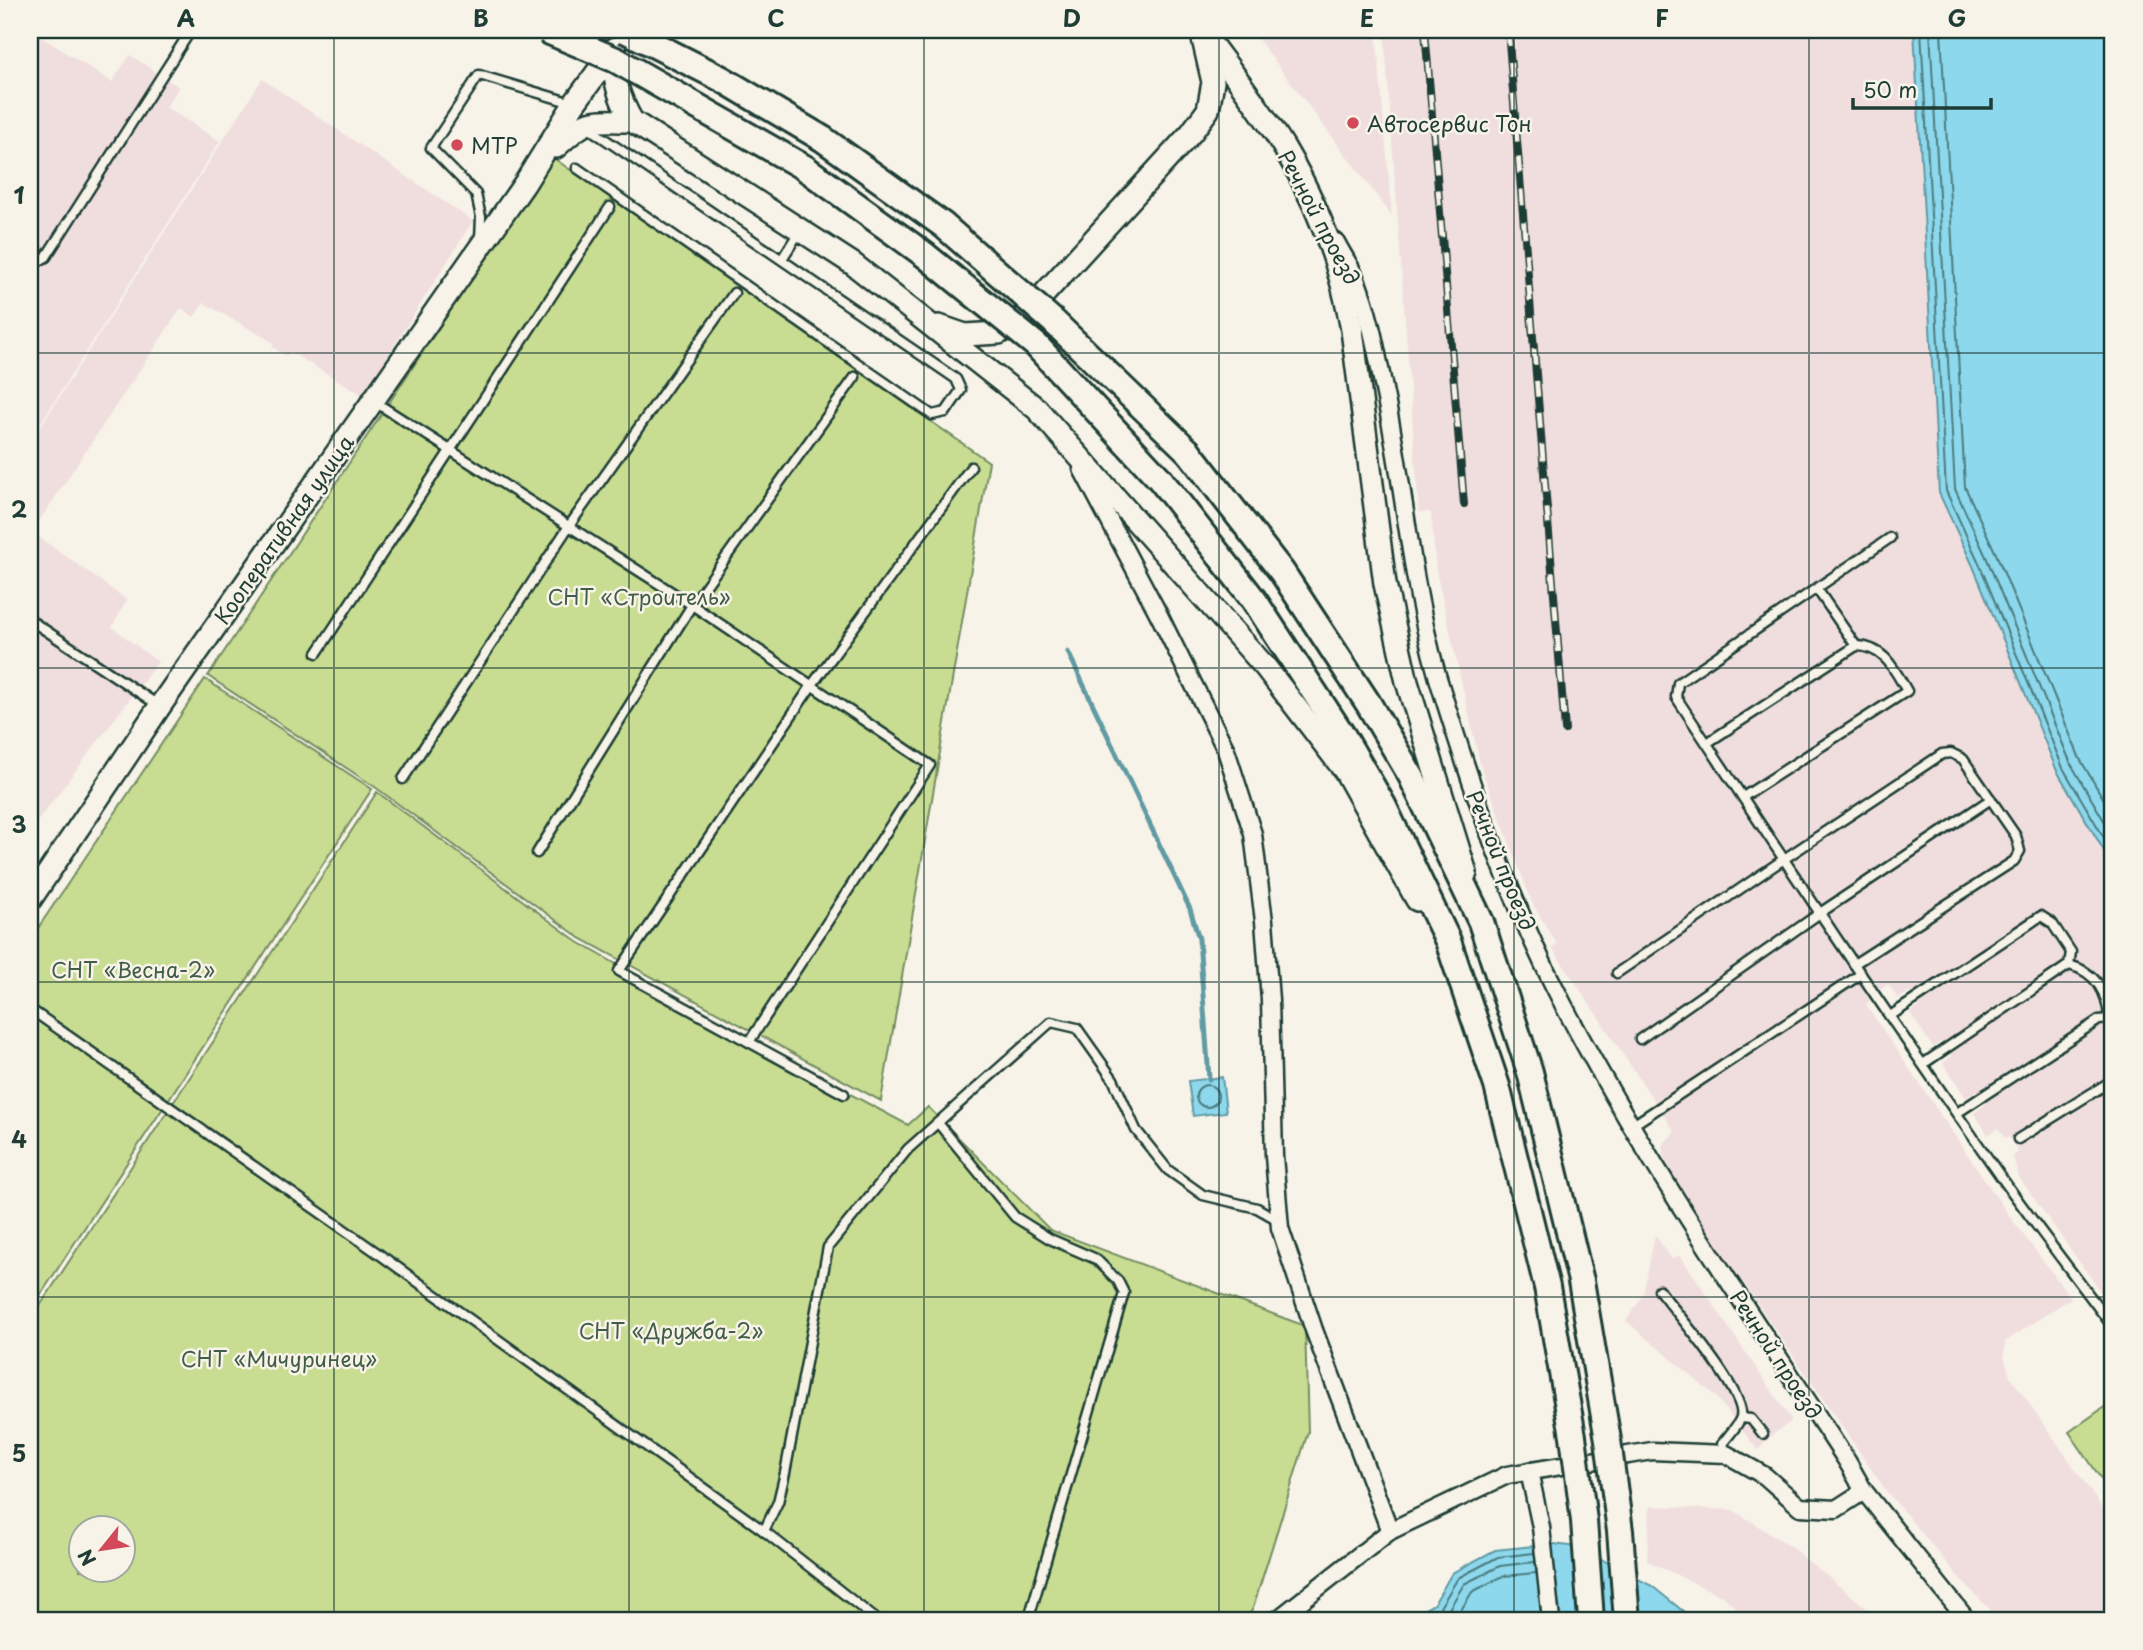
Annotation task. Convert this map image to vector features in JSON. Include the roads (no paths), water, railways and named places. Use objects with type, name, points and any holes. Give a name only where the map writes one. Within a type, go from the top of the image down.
[{"type":"main road","points":[[544,30],[616,60],[805,168],[925,255],[1036,345],[1160,480],[1254,600],[1343,736],[1382,805],[1448,941],[1497,1086],[1547,1287],[1573,1436],[1584,1521],[1591,1620]]},
{"type":"main road","points":[[540,161],[575,104],[627,30],[722,79],[823,139],[943,225],[1053,321],[1189,452],[1282,572],[1368,703],[1411,776],[1481,922]]},
{"type":"main road","points":[[926,321],[965,335],[999,332],[1024,316],[1191,133],[1208,110],[1213,82],[1201,30]]},
{"type":"main road","name":"Речной проезд","points":[[1201,30],[1285,148],[1308,194]]},
{"type":"main road","points":[[612,51],[614,80],[632,121],[853,264],[1037,409],[1266,668],[1345,771],[1459,975]]},
{"type":"main road","points":[[540,161],[574,130],[588,122],[632,121]]},
{"type":"main road","name":"Кооперативная улица","points":[[30,900],[160,706],[540,161]]},
{"type":"main road","points":[[1308,194],[1333,250],[1345,291],[1385,584],[1407,682],[1530,1072],[1581,1281],[1620,1531],[1627,1620]]},
{"type":"street","name":"Речной проезд","points":[[1308,194],[1354,275],[1370,321],[1394,437],[1412,567],[1442,692],[1486,830],[1515,902],[1562,1002],[1697,1233],[1864,1491],[1967,1620]]},
{"type":"street","points":[[1071,448],[1226,750],[1253,834],[1270,1000],[1280,1228],[1314,1330],[1390,1531]]},
{"type":"street","points":[[1277,1620],[1390,1531],[1505,1476],[1652,1451],[1726,1454],[1765,1476],[1800,1507],[1836,1509],[1864,1491]]},
{"type":"street","points":[[1528,1471],[1541,1527],[1551,1620]]},
{"type":"lane","points":[[30,266],[46,257],[191,30]]},
{"type":"lane","points":[[479,250],[481,217],[476,194],[431,148],[479,75],[575,104]]},
{"type":"lane","points":[[576,169],[932,415],[946,412],[961,390],[956,379],[593,131]]},
{"type":"lane","points":[[317,653],[610,207]]},
{"type":"lane","points":[[782,259],[801,230]]},
{"type":"lane","points":[[403,779],[569,526],[734,293]]},
{"type":"lane","points":[[537,853],[692,604],[855,377]]},
{"type":"lane","points":[[372,401],[692,604],[930,765],[748,1042]]},
{"type":"lane","points":[[844,1094],[619,971],[812,685],[971,467]]},
{"type":"lane","points":[[1890,538],[1678,683],[1676,697],[1923,1064],[2001,1176],[2113,1327]]},
{"type":"lane","points":[[1816,589],[1856,646]]},
{"type":"lane","points":[[30,620],[160,706]]},
{"type":"lane","points":[[1707,743],[1856,646],[1867,646],[1883,653],[1907,691],[1743,797]]},
{"type":"lane","points":[[1617,973],[1942,754],[1951,753],[1963,759],[2016,836],[2020,851],[2014,861],[1854,964]]},
{"type":"lane","points":[[1640,1039],[1820,913],[1991,799]]},
{"type":"lane","points":[[1890,1016],[2041,916],[2052,923],[2071,952],[2069,965],[1923,1064]]},
{"type":"lane","points":[[1957,1113],[2099,1020],[2111,1021],[2106,996],[2084,969],[2069,965]]},
{"type":"lane","points":[[1633,1125],[1861,974]]},
{"type":"lane","points":[[30,1009],[379,1254],[764,1531],[877,1620]]},
{"type":"lane","points":[[764,1531],[778,1502],[785,1473],[828,1247],[908,1149],[1051,1022],[1077,1028],[1113,1079],[1136,1130],[1168,1170],[1203,1195],[1257,1208],[1280,1221]]},
{"type":"lane","points":[[2018,1139],[2113,1080]]},
{"type":"lane","points":[[938,1123],[1015,1217],[1050,1240],[1096,1259],[1118,1281],[1124,1293],[1031,1611]]},
{"type":"lane","points":[[1660,1290],[1723,1374],[1741,1404],[1741,1418],[1723,1444],[1726,1454]]},
{"type":"lane","points":[[1741,1418],[1751,1419],[1763,1434]]},
{"type":"water","points":[[1914,30],[2113,30],[2113,866],[2057,771],[1973,566],[1939,493]]},
{"type":"water","points":[[1222,1077],[1226,1112],[1193,1116],[1188,1081]]},
{"type":"water","points":[[1554,1544],[1584,1548],[1652,1586],[1694,1620],[1405,1620],[1434,1604],[1452,1573],[1495,1550]]},
{"type":"waterway","points":[[1068,652],[1190,909],[1199,939],[1209,1079]]},
{"type":"railway","points":[[1425,30],[1464,504]]},
{"type":"railway","points":[[1508,30],[1565,730]]},
{"type":"place","name":"Автосервис Тон","points":[[1353,123]]},
{"type":"place","name":"МТР","points":[[457,145]]},
{"type":"park label","name":"СНТ «Строитель»","points":[[639,596]]},
{"type":"park label","name":"СНТ «Весна-2»","points":[[133,969]]},
{"type":"park label","name":"СНТ «Дружба-2»","points":[[671,1330]]},
{"type":"park label","name":"СНТ «Мичуринец»","points":[[279,1358]]}]
